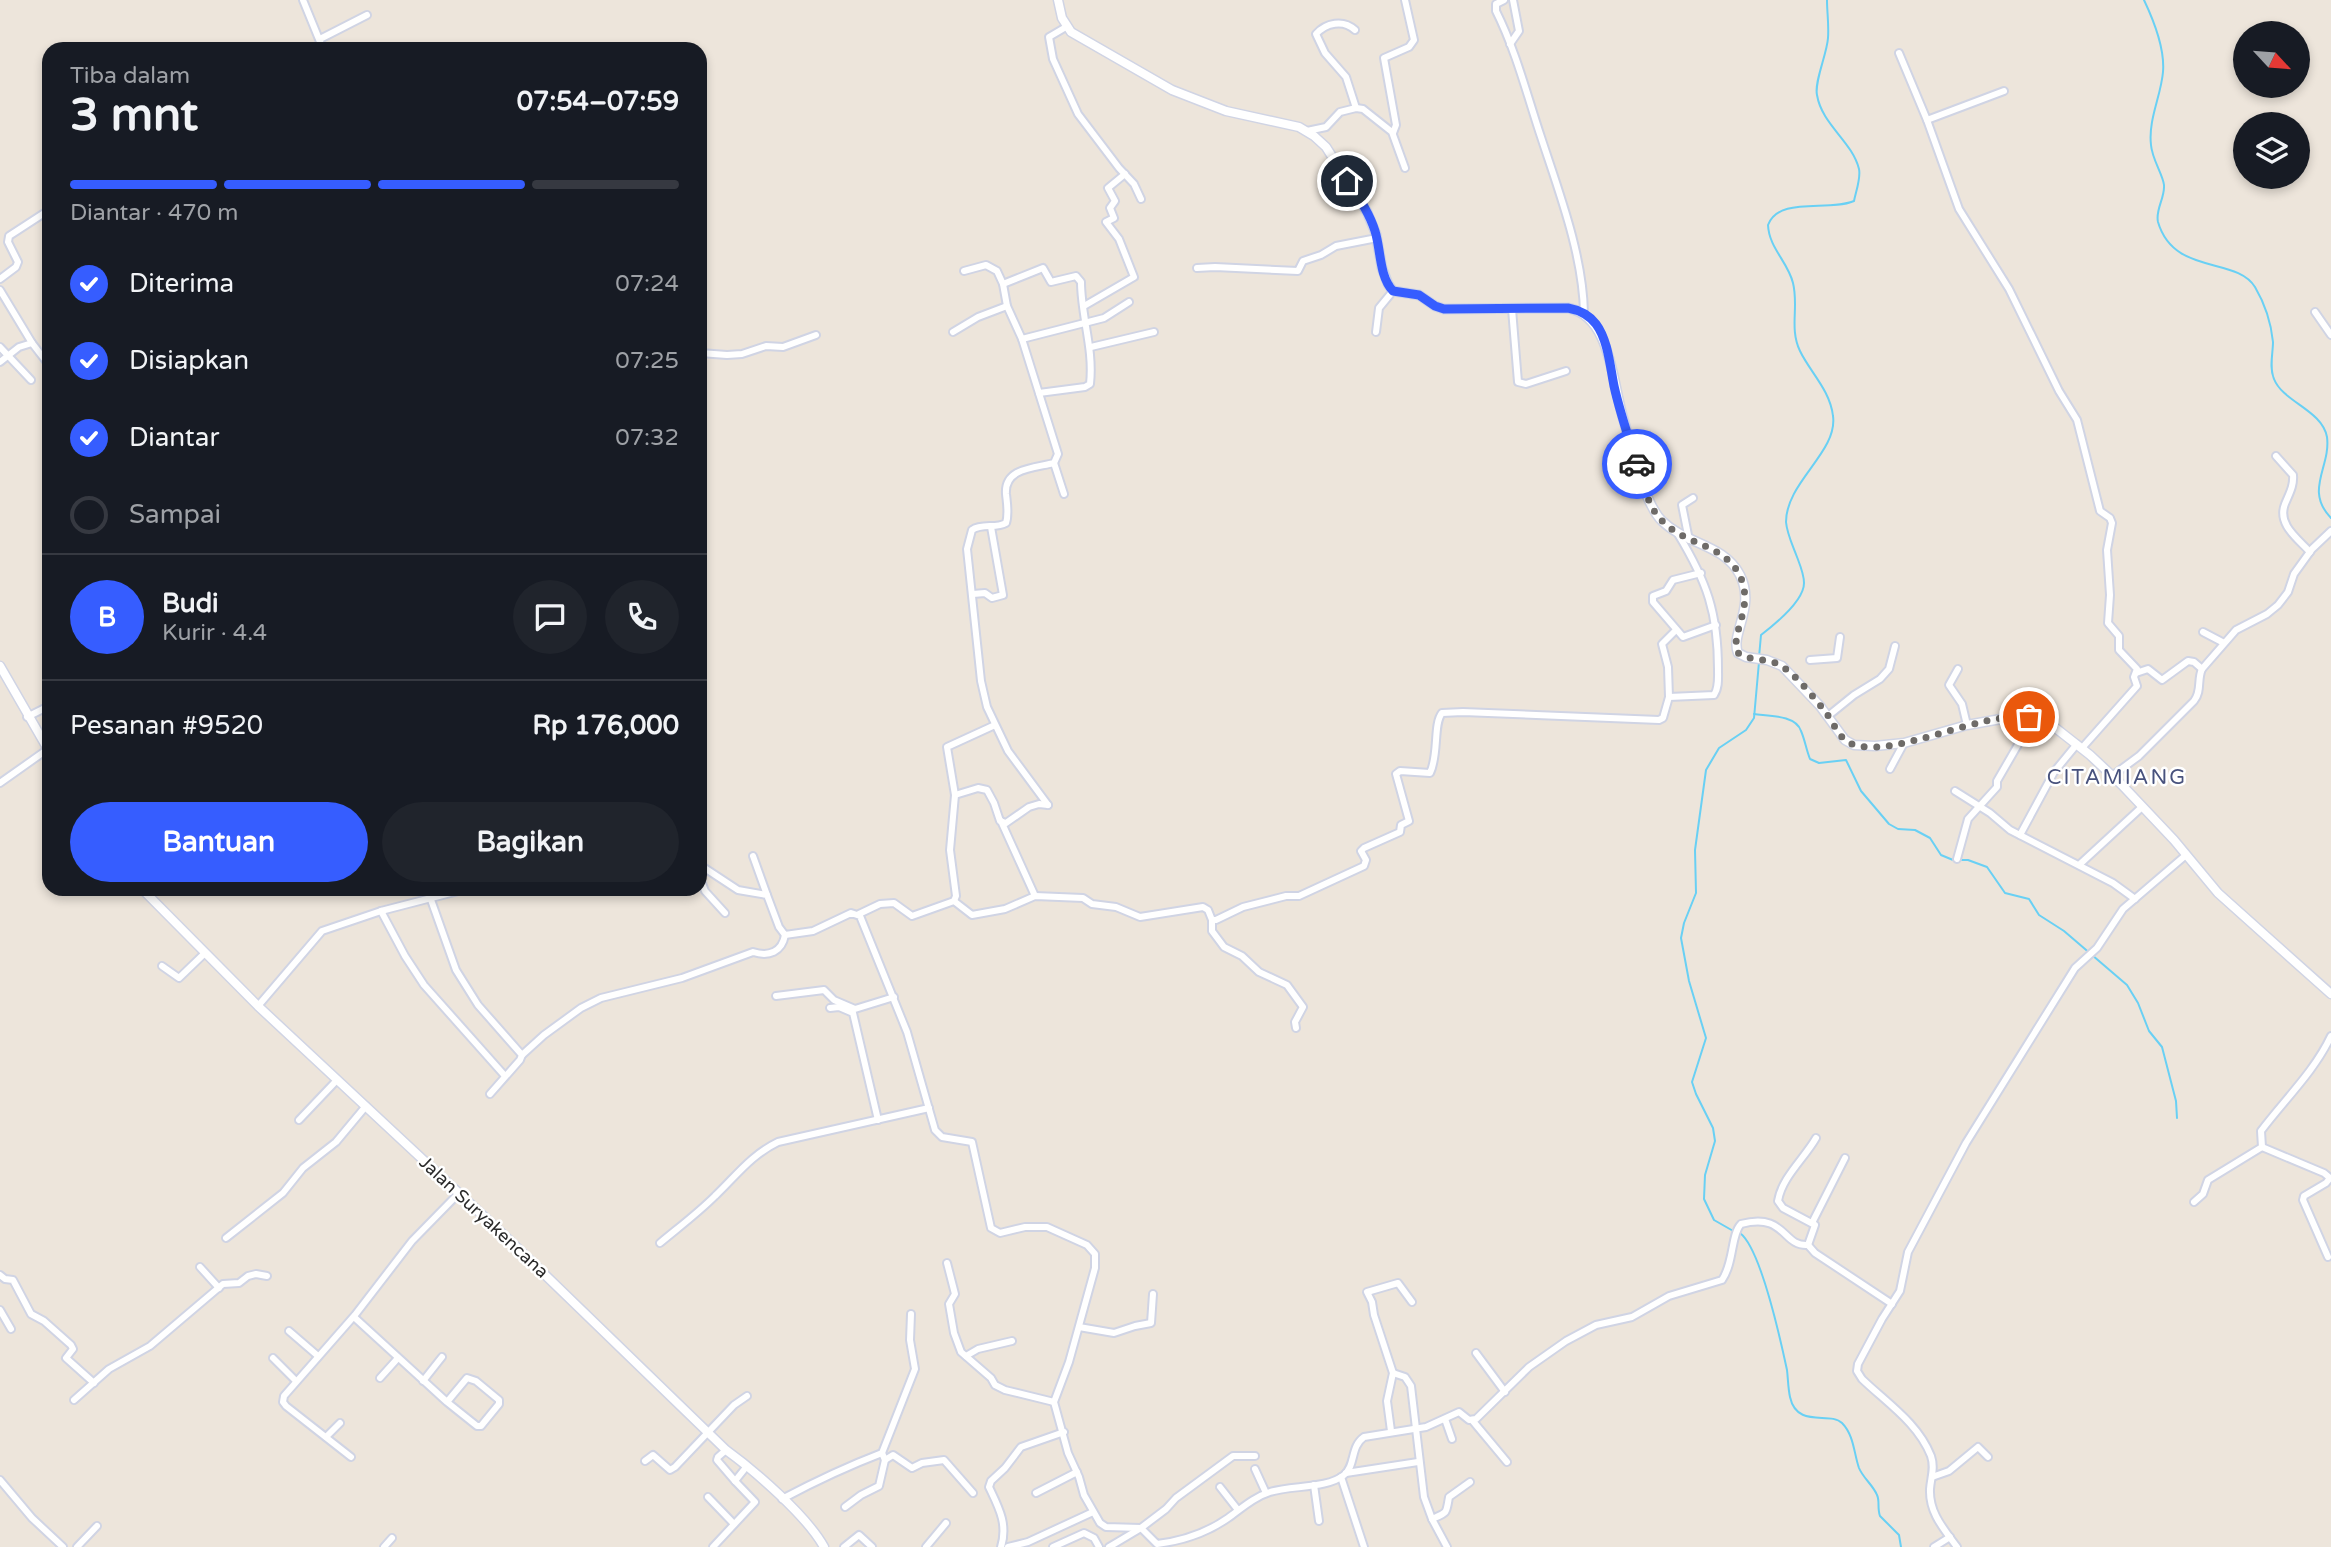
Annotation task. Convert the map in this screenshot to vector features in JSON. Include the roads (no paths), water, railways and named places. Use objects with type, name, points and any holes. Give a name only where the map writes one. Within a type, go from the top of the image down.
[{"type":"street","points":[[303,0],[321,42]]},
{"type":"street","points":[[1058,0],[1066,27],[1077,36],[1172,90],[1220,109],[1290,124],[1307,131],[1324,144],[1367,212],[1377,238],[1382,268],[1393,291],[1419,295],[1444,309],[1568,308],[1584,313],[1597,325],[1623,419],[1655,514],[1678,534],[1723,555],[1740,575],[1745,600],[1736,648],[1741,655],[1773,662],[1787,670],[1828,716],[1843,738],[1852,744],[1867,746],[1904,743],[2006,717],[2029,717],[2047,723],[2079,746],[2112,776],[2227,902],[2331,994]]},
{"type":"street","points":[[1393,133],[1396,125],[1384,58],[1409,47],[1415,40],[1405,0]]},
{"type":"street","points":[[1504,0],[1496,4],[1496,11],[1510,44],[1564,209],[1578,267],[1584,313]]},
{"type":"street","points":[[1510,44],[1518,31],[1513,0]]},
{"type":"street","points":[[320,39],[367,15]]},
{"type":"street","points":[[1355,30],[1339,22],[1321,29],[1316,34],[1325,53],[1346,77],[1356,108]]},
{"type":"street","points":[[1066,27],[1048,38],[1052,59],[1084,123],[1134,184],[1141,199]]},
{"type":"street","points":[[1899,53],[1959,209],[2009,289],[2077,421],[2100,511],[2110,518],[2112,523],[2107,550],[2110,595],[2108,623],[2119,636],[2118,648],[2136,667],[2136,687],[2054,772],[2020,835]]},
{"type":"street","points":[[1927,120],[2004,90]]},
{"type":"street","points":[[1307,131],[1326,127],[1338,113],[1356,108],[1368,112],[1393,133],[1405,168]]},
{"type":"street","points":[[1084,306],[1134,277],[1119,239],[1106,222],[1114,218],[1110,208],[1115,201],[1108,188],[1125,174]]},
{"type":"street","points":[[0,279],[16,267],[18,262],[8,242],[9,236],[42,215]]},
{"type":"street","points":[[1197,268],[1298,271],[1303,261],[1321,256],[1336,246],[1377,238]]},
{"type":"street","points":[[964,271],[989,265],[1003,284],[1007,306],[1022,340],[1058,454],[1054,463],[1064,494]]},
{"type":"street","points":[[1003,284],[1041,268],[1051,282],[1076,276],[1081,282],[1091,347],[1091,380],[1088,387],[1039,393]]},
{"type":"street","points":[[0,290],[42,356]]},
{"type":"street","points":[[1376,332],[1379,308],[1393,291]]},
{"type":"street","points":[[1022,340],[1104,318],[1129,302]]},
{"type":"street","points":[[953,331],[978,317],[1007,306]]},
{"type":"street","points":[[1512,309],[1518,382],[1525,384],[1566,371]]},
{"type":"street","points":[[2315,312],[2331,335]]},
{"type":"street","points":[[1091,347],[1154,332]]},
{"type":"street","points":[[707,354],[742,354],[766,346],[783,347],[816,335]]},
{"type":"street","points":[[0,362],[19,347],[32,343]]},
{"type":"street","points":[[0,347],[31,380]]},
{"type":"street","points":[[2276,456],[2293,475],[2292,487],[2282,514],[2283,521],[2310,552]]},
{"type":"street","points":[[1000,821],[1009,822],[1029,807],[1048,805],[1008,751],[987,707],[981,681],[967,549],[969,535],[977,527],[1006,523],[1008,517],[1005,485],[1010,477],[1054,463]]},
{"type":"street","points":[[1689,540],[1682,505],[1693,498]]},
{"type":"street","points":[[973,594],[985,593],[992,598],[1003,594],[991,527]]},
{"type":"street","points":[[2112,776],[2132,762],[2194,701],[2200,692],[2202,669],[2243,625],[2267,614],[2278,605],[2288,592],[2294,574],[2330,531]]},
{"type":"street","points":[[1669,697],[1716,694],[1718,655],[1711,600],[1701,573],[1678,534]]},
{"type":"street","points":[[1701,573],[1673,580],[1666,591],[1653,596],[1656,606],[1681,636],[1685,637],[1716,625]]},
{"type":"street","points":[[1212,920],[1242,907],[1286,896],[1299,896],[1364,866],[1366,860],[1361,851],[1364,848],[1395,836],[1400,832],[1401,825],[1409,821],[1396,774],[1400,771],[1430,772],[1436,754],[1437,719],[1441,713],[1663,718],[1669,697],[1668,667],[1662,644],[1676,630]]},
{"type":"street","points":[[2203,632],[2224,643]]},
{"type":"street","points":[[1810,660],[1837,657],[1840,637]]},
{"type":"street","points":[[1828,716],[1880,679],[1889,669],[1895,646]]},
{"type":"street","points":[[2136,673],[2148,669],[2162,680],[2188,661],[2194,662],[2202,669]]},
{"type":"street","points":[[0,666],[42,740]]},
{"type":"street","points":[[1958,669],[1949,685],[1962,704],[1967,725]]},
{"type":"street","points":[[27,717],[42,710]]},
{"type":"street","points":[[1957,859],[1965,824],[1997,787],[1997,781],[2029,717]]},
{"type":"street","points":[[954,901],[956,896],[950,850],[955,795],[947,747],[995,725]]},
{"type":"street","points":[[1890,769],[1904,743]]},
{"type":"street","points":[[0,783],[42,755]]},
{"type":"street","points":[[955,795],[978,788],[986,790],[1035,896]]},
{"type":"street","points":[[1955,792],[1990,813],[2010,830],[2113,883],[2134,900]]},
{"type":"street","points":[[2079,865],[2142,807]]},
{"type":"street","points":[[1957,1547],[1938,1521],[1932,1507],[1933,1461],[1915,1429],[1857,1371],[1860,1360],[1900,1291],[1909,1251],[1966,1143],[2075,968],[2093,951],[2120,913],[2186,855]]},
{"type":"street","points":[[753,856],[766,895],[785,935]]},
{"type":"street","points":[[707,870],[738,890],[766,895]]},
{"type":"street","points":[[707,893],[726,913]]},
{"type":"street","name":"Jalan Suryakencana","points":[[149,896],[258,1006],[726,1450],[782,1499],[813,1530],[824,1547]]},
{"type":"street","points":[[258,1006],[322,931],[438,896]]},
{"type":"street","points":[[954,901],[972,915],[1005,909],[1035,896],[1083,898],[1092,904],[1116,907],[1140,917],[1203,907],[1208,910],[1212,920],[1212,931],[1224,947],[1242,956],[1259,972],[1280,980],[1300,1001],[1303,1007],[1295,1022],[1296,1028]]},
{"type":"street","points":[[430,898],[456,970],[478,1005],[522,1055]]},
{"type":"street","points":[[785,935],[813,931],[851,913],[859,914],[880,904],[894,903],[912,916],[954,901]]},
{"type":"street","points":[[381,911],[424,985],[505,1076]]},
{"type":"street","points":[[859,914],[894,997],[938,1135],[972,1142],[993,1230],[1000,1233],[1040,1225],[1093,1250],[1095,1268],[1069,1362],[1054,1402],[1068,1453],[1084,1495],[1100,1523],[1106,1527],[1141,1528],[1153,1542],[1171,1542],[1211,1528],[1266,1493],[1418,1462]]},
{"type":"street","points":[[490,1094],[522,1055],[544,1034],[581,1008],[601,998],[682,978],[753,952],[777,952],[782,947],[785,935]]},
{"type":"street","points":[[162,966],[179,978],[205,953]]},
{"type":"street","points":[[776,996],[824,990],[832,998],[855,1009],[894,997]]},
{"type":"street","points":[[830,1008],[839,1007],[853,1013],[878,1120]]},
{"type":"street","points":[[2262,1147],[2261,1131],[2295,1087],[2308,1076],[2331,1036]]},
{"type":"street","points":[[299,1120],[337,1080]]},
{"type":"street","points":[[226,1238],[283,1193],[303,1168],[336,1142],[366,1106]]},
{"type":"street","points":[[660,1244],[715,1196],[751,1158],[768,1147],[778,1142],[929,1108]]},
{"type":"street","points":[[1808,1245],[1815,1227],[1783,1208],[1778,1201],[1793,1169],[1816,1138]]},
{"type":"street","points":[[2193,1202],[2203,1194],[2208,1180],[2262,1147]]},
{"type":"street","points":[[2262,1147],[2330,1178],[2304,1196],[2303,1200],[2328,1257]]},
{"type":"street","points":[[1812,1223],[1845,1158]]},
{"type":"street","points":[[351,1457],[286,1406],[283,1402],[287,1392],[354,1317],[412,1241],[458,1194]]},
{"type":"street","points":[[1472,1420],[1484,1413],[1530,1367],[1580,1333],[1602,1323],[1632,1317],[1669,1296],[1722,1280],[1732,1259],[1736,1230],[1741,1224],[1767,1221],[1781,1228],[1796,1243],[1808,1245],[1815,1253],[1892,1304]]},
{"type":"street","points":[[947,1263],[955,1292],[949,1302],[958,1347],[999,1388],[1054,1402]]},
{"type":"street","points":[[201,1267],[219,1288]]},
{"type":"street","points":[[74,1400],[108,1369],[150,1346],[225,1284],[239,1283],[256,1274],[267,1276]]},
{"type":"street","points":[[0,1275],[13,1280],[32,1314],[71,1345],[73,1349],[66,1358],[94,1383]]},
{"type":"street","points":[[1391,1431],[1387,1402],[1393,1373],[1367,1292],[1398,1283],[1412,1302]]},
{"type":"street","points":[[1153,1294],[1153,1333]]},
{"type":"street","points":[[0,1310],[11,1329]]},
{"type":"street","points":[[845,1507],[879,1486],[884,1456],[915,1369],[910,1340],[911,1314]]},
{"type":"street","points":[[354,1317],[423,1381],[447,1402],[479,1427],[499,1404],[497,1398],[470,1378],[466,1378],[447,1402]]},
{"type":"street","points":[[1079,1327],[1114,1333],[1135,1325],[1151,1323]]},
{"type":"street","points":[[289,1331],[318,1356]]},
{"type":"street","points":[[966,1356],[978,1349],[1012,1341]]},
{"type":"street","points":[[1476,1353],[1505,1392]]},
{"type":"street","points":[[423,1381],[442,1357]]},
{"type":"street","points":[[273,1358],[296,1381]]},
{"type":"street","points":[[380,1378],[398,1358]]},
{"type":"street","points":[[1393,1373],[1403,1375],[1410,1384],[1424,1497],[1447,1547]]},
{"type":"street","points":[[645,1461],[653,1455],[670,1470],[747,1395]]},
{"type":"street","points":[[1364,1547],[1344,1475],[1360,1440],[1391,1431],[1416,1429],[1461,1412],[1472,1420],[1507,1462]]},
{"type":"street","points":[[1445,1419],[1452,1439]]},
{"type":"street","points":[[326,1437],[340,1423]]},
{"type":"street","points":[[1001,1547],[1005,1533],[1004,1521],[989,1487],[991,1481],[1021,1447],[1064,1432]]},
{"type":"street","points":[[1932,1477],[1949,1471],[1978,1447],[1988,1457]]},
{"type":"street","points":[[713,1547],[755,1502],[717,1460],[726,1450]]},
{"type":"street","points":[[782,1499],[855,1463],[893,1455],[912,1468],[941,1459],[974,1493]]},
{"type":"street","points":[[1109,1547],[1141,1528],[1233,1456],[1255,1456]]},
{"type":"street","points":[[735,1480],[747,1466]]},
{"type":"street","points":[[1255,1469],[1266,1493]]},
{"type":"street","points":[[1036,1493],[1077,1472]]},
{"type":"street","points":[[0,1480],[32,1518],[63,1547]]},
{"type":"street","points":[[1432,1519],[1446,1513],[1449,1497],[1470,1482]]},
{"type":"street","points":[[1314,1485],[1319,1521]]},
{"type":"street","points":[[1220,1487],[1238,1510]]},
{"type":"street","points":[[708,1497],[734,1524]]},
{"type":"street","points":[[1007,1547],[1029,1545],[1073,1520],[1093,1513]]},
{"type":"street","points":[[926,1547],[946,1523]]},
{"type":"street","points":[[77,1547],[97,1526]]},
{"type":"street","points":[[1053,1547],[1068,1544],[1086,1533],[1094,1538],[1099,1547]]},
{"type":"street","points":[[844,1547],[859,1535],[872,1547]]},
{"type":"street","points":[[1934,1547],[1950,1537]]},
{"type":"street","points":[[384,1547],[392,1538]]},
{"type":"waterway","points":[[1759,657],[1761,635],[1787,612],[1803,590],[1803,573],[1786,522],[1788,507],[1802,480],[1828,442],[1833,416],[1828,398],[1800,351],[1795,334],[1793,283],[1772,241],[1768,225],[1774,216],[1782,211],[1854,201],[1859,176],[1855,159],[1825,115],[1817,95],[1817,83],[1828,38],[1827,0]]},
{"type":"waterway","points":[[2144,0],[2158,35],[2163,63],[2151,136],[2152,150],[2164,185],[2158,222],[2166,239],[2177,251],[2234,271],[2255,287],[2271,327],[2274,379],[2285,394],[2318,420],[2327,437],[2326,458],[2319,488],[2323,508],[2331,518]]},
{"type":"waterway","points":[[1735,1232],[1714,1220],[1704,1199],[1705,1175],[1715,1141],[1713,1128],[1692,1082],[1706,1038],[1689,981],[1681,938],[1696,893],[1695,850],[1706,770],[1719,748],[1746,730],[1754,718],[1759,662]]},
{"type":"waterway","points":[[1754,714],[1781,717],[1794,722],[1801,731],[1810,759],[1819,763],[1846,760],[1861,791],[1889,824],[1898,829],[1915,830],[1930,838],[1941,855],[1987,867],[2005,893],[2029,899],[2039,915],[2064,931],[2127,985],[2138,1003],[2149,1031],[2162,1047],[2176,1101],[2177,1118]]},
{"type":"waterway","points":[[1740,1233],[1748,1242],[1763,1276],[1794,1407],[1806,1416],[1837,1420],[1846,1428],[1859,1468],[1877,1495],[1880,1516],[1899,1535],[1901,1547]]},
{"type":"district","name":"CITAMIANG","points":[[2117,777]]}]
